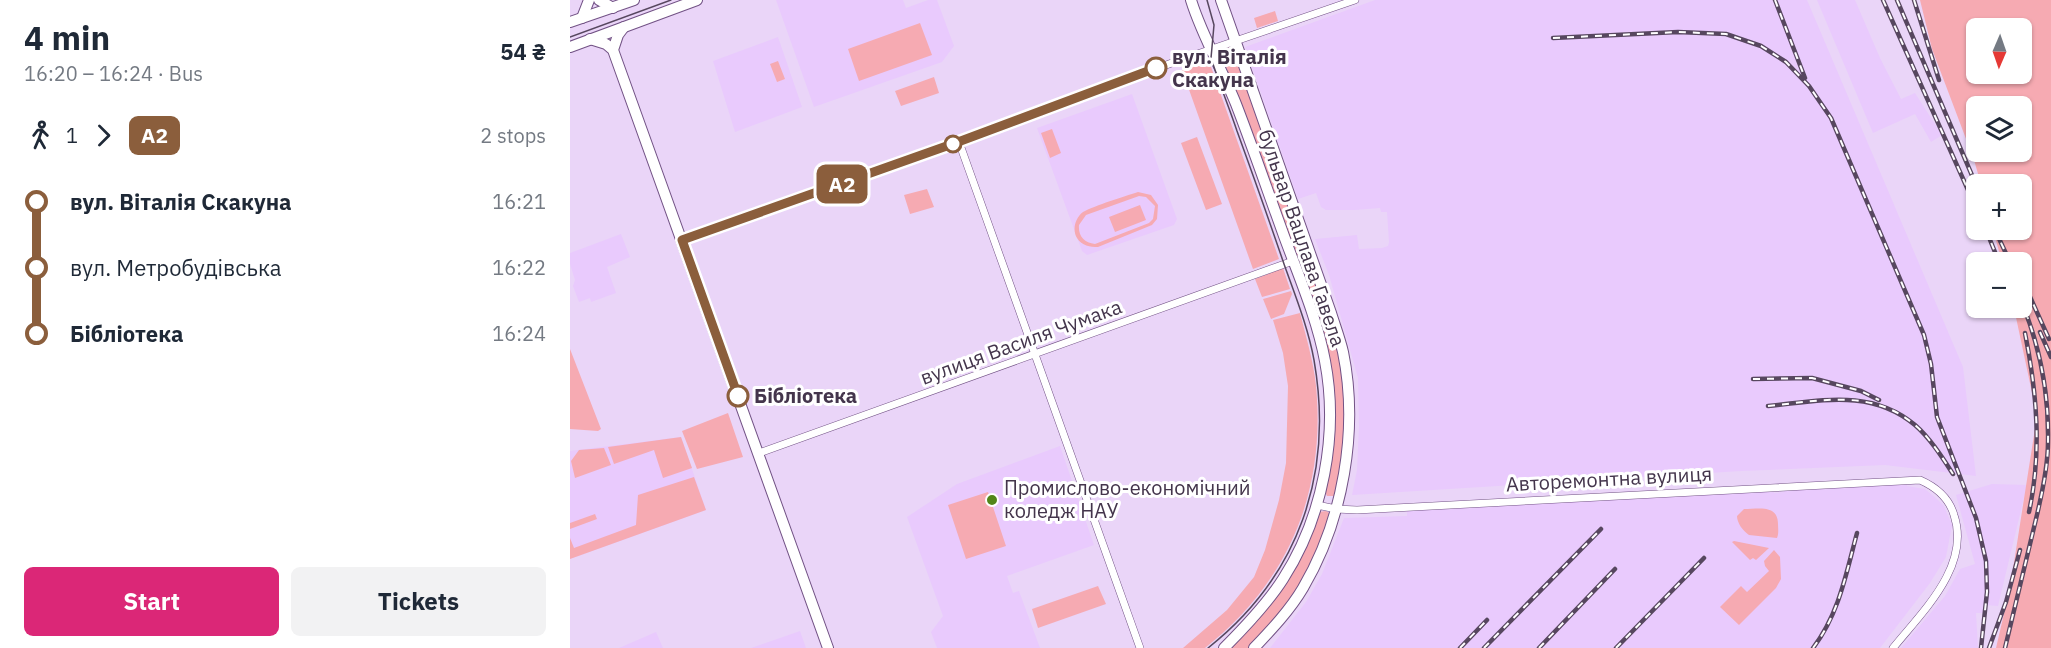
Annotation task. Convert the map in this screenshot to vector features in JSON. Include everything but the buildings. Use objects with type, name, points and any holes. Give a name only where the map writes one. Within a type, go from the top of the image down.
[{"type":"main road","points":[[582,18],[590,0]]},
{"type":"main road","points":[[599,0],[613,8]]},
{"type":"main road","points":[[570,22],[634,0]]},
{"type":"main road","points":[[570,46],[697,0]]},
{"type":"main road","name":"бульвар Вацлава Гавела","points":[[1223,0],[1343,353],[1349,427],[1341,487],[1320,555],[1303,588],[1283,616],[1254,648]]},
{"type":"main road","name":"бульвар Вацлава Гавела","points":[[1192,3],[1236,105],[1304,290],[1325,360],[1330,394],[1327,453],[1322,484],[1317,505],[1301,547],[1282,581],[1245,627],[1224,648]]},
{"type":"main road","points":[[613,50],[618,35],[624,27]]},
{"type":"main road","points":[[590,39],[606,44],[613,50],[828,648]]},
{"type":"street","points":[[682,240],[959,142],[1211,49],[1355,0]]},
{"type":"street","points":[[959,142],[1140,648]]},
{"type":"street","name":"вулиця Василя Чумака","points":[[759,453],[1293,261]]},
{"type":"street","name":"Авторемонтна вулиця","points":[[1317,505],[1336,509],[1404,507],[1904,479],[1920,480],[1931,485],[1945,498],[1955,518],[1959,538],[1954,563],[1944,582],[1893,648]]},
{"type":"shaded area","points":[[776,0],[903,0],[906,8],[928,0],[937,0],[954,46],[942,62],[814,107]]},
{"type":"shaded area","points":[[1375,0],[1807,0],[1963,367],[1976,476],[1885,465],[1741,471],[1352,495],[1357,470],[1358,378],[1329,275],[1315,239],[1357,235],[1359,249],[1388,246],[1387,212],[1381,212],[1380,208],[1326,210],[1321,207],[1316,193],[1298,199],[1245,47]]},
{"type":"shaded area","points":[[1817,0],[1855,0],[1901,99],[1915,93],[1942,135],[1931,142],[1915,114],[1873,133]]},
{"type":"shaded area","points":[[1920,0],[2051,0],[2051,648],[1996,648],[2010,588],[2037,416],[2016,318],[2032,318],[2032,252],[1999,252],[1996,240],[2032,240],[2032,174],[1978,174],[1975,162],[2032,162],[2032,96],[1966,96],[1966,139],[1932,49]]},
{"type":"shaded area","points":[[1275,11],[1278,21],[1257,28],[1254,18]]},
{"type":"shaded area","points":[[920,23],[932,55],[859,81],[848,49]]},
{"type":"shaded area","points":[[778,37],[802,107],[735,132],[713,61]]},
{"type":"shaded area","points":[[1232,46],[1340,353],[1344,393],[1344,454],[1335,496],[1327,496],[1325,492],[1332,448],[1334,406],[1326,343],[1320,321],[1220,51]]},
{"type":"shaded area","points":[[778,61],[785,79],[777,82],[770,64]]},
{"type":"shaded area","points":[[1209,61],[1279,259],[1253,269],[1182,70]]},
{"type":"shaded area","points":[[934,77],[939,93],[901,106],[895,91]]},
{"type":"shaded area","points":[[1132,94],[1177,219],[1174,225],[1087,255],[1082,251],[1037,128]]},
{"type":"shaded area","points":[[1052,129],[1061,153],[1050,158],[1041,133]]},
{"type":"shaded area","points":[[1197,137],[1222,204],[1206,210],[1181,143]]},
{"type":"shaded area","points":[[927,189],[934,207],[910,214],[904,195]]},
{"type":"shaded area","points":[[1138,192],[1151,195],[1158,205],[1157,219],[1152,225],[1098,247],[1086,246],[1079,241],[1075,235],[1075,228],[1078,217],[1083,212]],"holes":[[[1139,196],[1146,197],[1155,206],[1153,219],[1149,223],[1095,244],[1081,236],[1079,225],[1086,215]]]},
{"type":"shaded area","points":[[1140,205],[1146,220],[1115,232],[1109,217]]},
{"type":"shaded area","points":[[621,234],[630,257],[607,267],[616,293],[591,302],[590,298],[579,302],[573,286],[575,280],[570,264],[570,253]]},
{"type":"shaded area","points":[[1283,268],[1290,289],[1262,297],[1255,279]]},
{"type":"shaded area","points":[[1291,291],[1292,294],[1284,314],[1271,319],[1263,299]]},
{"type":"shaded area","points":[[1300,313],[1313,366],[1317,399],[1317,436],[1313,472],[1305,506],[1293,538],[1277,569],[1257,597],[1233,624],[1205,648],[1183,648],[1227,610],[1254,577],[1265,550],[1279,500],[1286,463],[1288,386],[1283,353],[1273,320]]},
{"type":"shaded area","points":[[570,349],[601,429],[598,431],[570,429]]},
{"type":"shaded area","points":[[728,413],[743,457],[697,469],[682,431]]},
{"type":"shaded area","points":[[681,437],[706,510],[570,559],[570,451]]},
{"type":"shaded area","points":[[681,437],[692,468],[663,478],[654,450],[614,464],[608,447]]},
{"type":"shaded area","points":[[1060,446],[1094,545],[1007,576],[1013,593],[1019,591],[1040,648],[937,648],[931,632],[943,616],[907,517],[957,484]]},
{"type":"shaded area","points":[[604,448],[611,465],[575,478],[571,461],[579,450]]},
{"type":"shaded area","points":[[694,477],[706,510],[570,559],[570,538],[574,548],[636,525],[638,495]]},
{"type":"shaded area","points":[[1906,477],[1907,486],[1925,489],[1944,506],[1952,525],[1946,557],[1930,583],[1880,648],[1270,648],[1306,602],[1322,574],[1344,518],[1407,516],[1407,507],[1774,484],[1774,493],[1784,492],[1784,487],[1788,484]]},
{"type":"shaded area","points":[[1992,484],[2027,485],[1998,606],[1985,605],[1984,613],[1976,613],[1978,648],[1901,648],[1945,596],[1960,569],[1975,564],[1956,495]]},
{"type":"shaded area","points":[[988,492],[1006,546],[966,559],[948,505]]},
{"type":"shaded area","points":[[1761,508],[1775,513],[1778,524],[1777,538],[1749,535],[1737,519],[1744,509]]},
{"type":"shaded area","points":[[1326,511],[1331,514],[1324,533],[1308,569],[1288,603],[1249,648],[1228,648],[1247,630],[1318,512]]},
{"type":"shaded area","points":[[595,514],[597,519],[570,529],[570,523]]},
{"type":"shaded area","points":[[1732,542],[1769,548],[1756,560],[1753,558],[1750,560]]},
{"type":"shaded area","points":[[1774,550],[1780,557],[1781,579],[1776,588],[1739,625],[1720,607],[1741,586],[1747,592],[1769,571],[1764,561]]},
{"type":"shaded area","points":[[1098,586],[1106,604],[1038,628],[1032,609]]},
{"type":"shaded area","points":[[800,631],[806,648],[751,648]]},
{"type":"shaded area","points":[[656,632],[663,648],[619,648]]},
{"type":"tram line","points":[[570,37],[671,0]]},
{"type":"tram line","points":[[1207,0],[1214,25],[1211,58],[1305,323],[1314,360],[1319,402],[1319,443],[1313,482],[1303,520],[1287,555],[1266,589],[1240,620],[1208,648]]},
{"type":"railway","points":[[1775,0],[1805,78]]},
{"type":"railway","points":[[1883,0],[1966,185]]},
{"type":"railway","points":[[1897,0],[1971,174]]},
{"type":"railway","points":[[1914,0],[1939,80]]},
{"type":"railway","points":[[1553,38],[1678,32],[1726,34],[1761,46],[1786,62],[1809,86],[1831,118],[1924,335],[1931,364],[1937,417],[1976,518],[1986,561],[1987,592],[1981,648]]},
{"type":"railway","points":[[1990,240],[1995,252]]},
{"type":"railway","points":[[2000,240],[2005,252]]},
{"type":"railway","points":[[2032,301],[2049,339]]},
{"type":"railway","points":[[2005,648],[2040,500],[2048,451],[2045,389],[2034,337],[2027,318]]},
{"type":"railway","points":[[2040,332],[2051,357]]},
{"type":"railway","points":[[2025,333],[2033,378],[2037,445],[2029,512]]},
{"type":"railway","points":[[1753,379],[1812,378],[1861,391],[1879,400]]},
{"type":"railway","points":[[1768,406],[1826,400],[1863,401],[1881,406],[1898,413],[1915,425],[1936,448],[1953,474]]},
{"type":"railway","points":[[1484,648],[1601,529]]},
{"type":"railway","points":[[1813,648],[1835,607],[1857,533]]},
{"type":"railway","points":[[1989,648],[2006,602],[2020,550]]},
{"type":"railway","points":[[1616,648],[1704,558]]},
{"type":"railway","points":[[1539,648],[1615,569]]},
{"type":"railway","points":[[1460,648],[1487,620]]},
{"type":"bus line","name":"А2","points":[[738,396],[682,240],[1048,110],[1156,68]]},
{"type":"place","name":"вул. Віталія Скакуна","points":[[1156,68]]},
{"type":"place","name":"Бібліотека","points":[[738,396]]},
{"type":"place","name":"Промислово-економічний коледж НАУ","points":[[992,500]]}]
